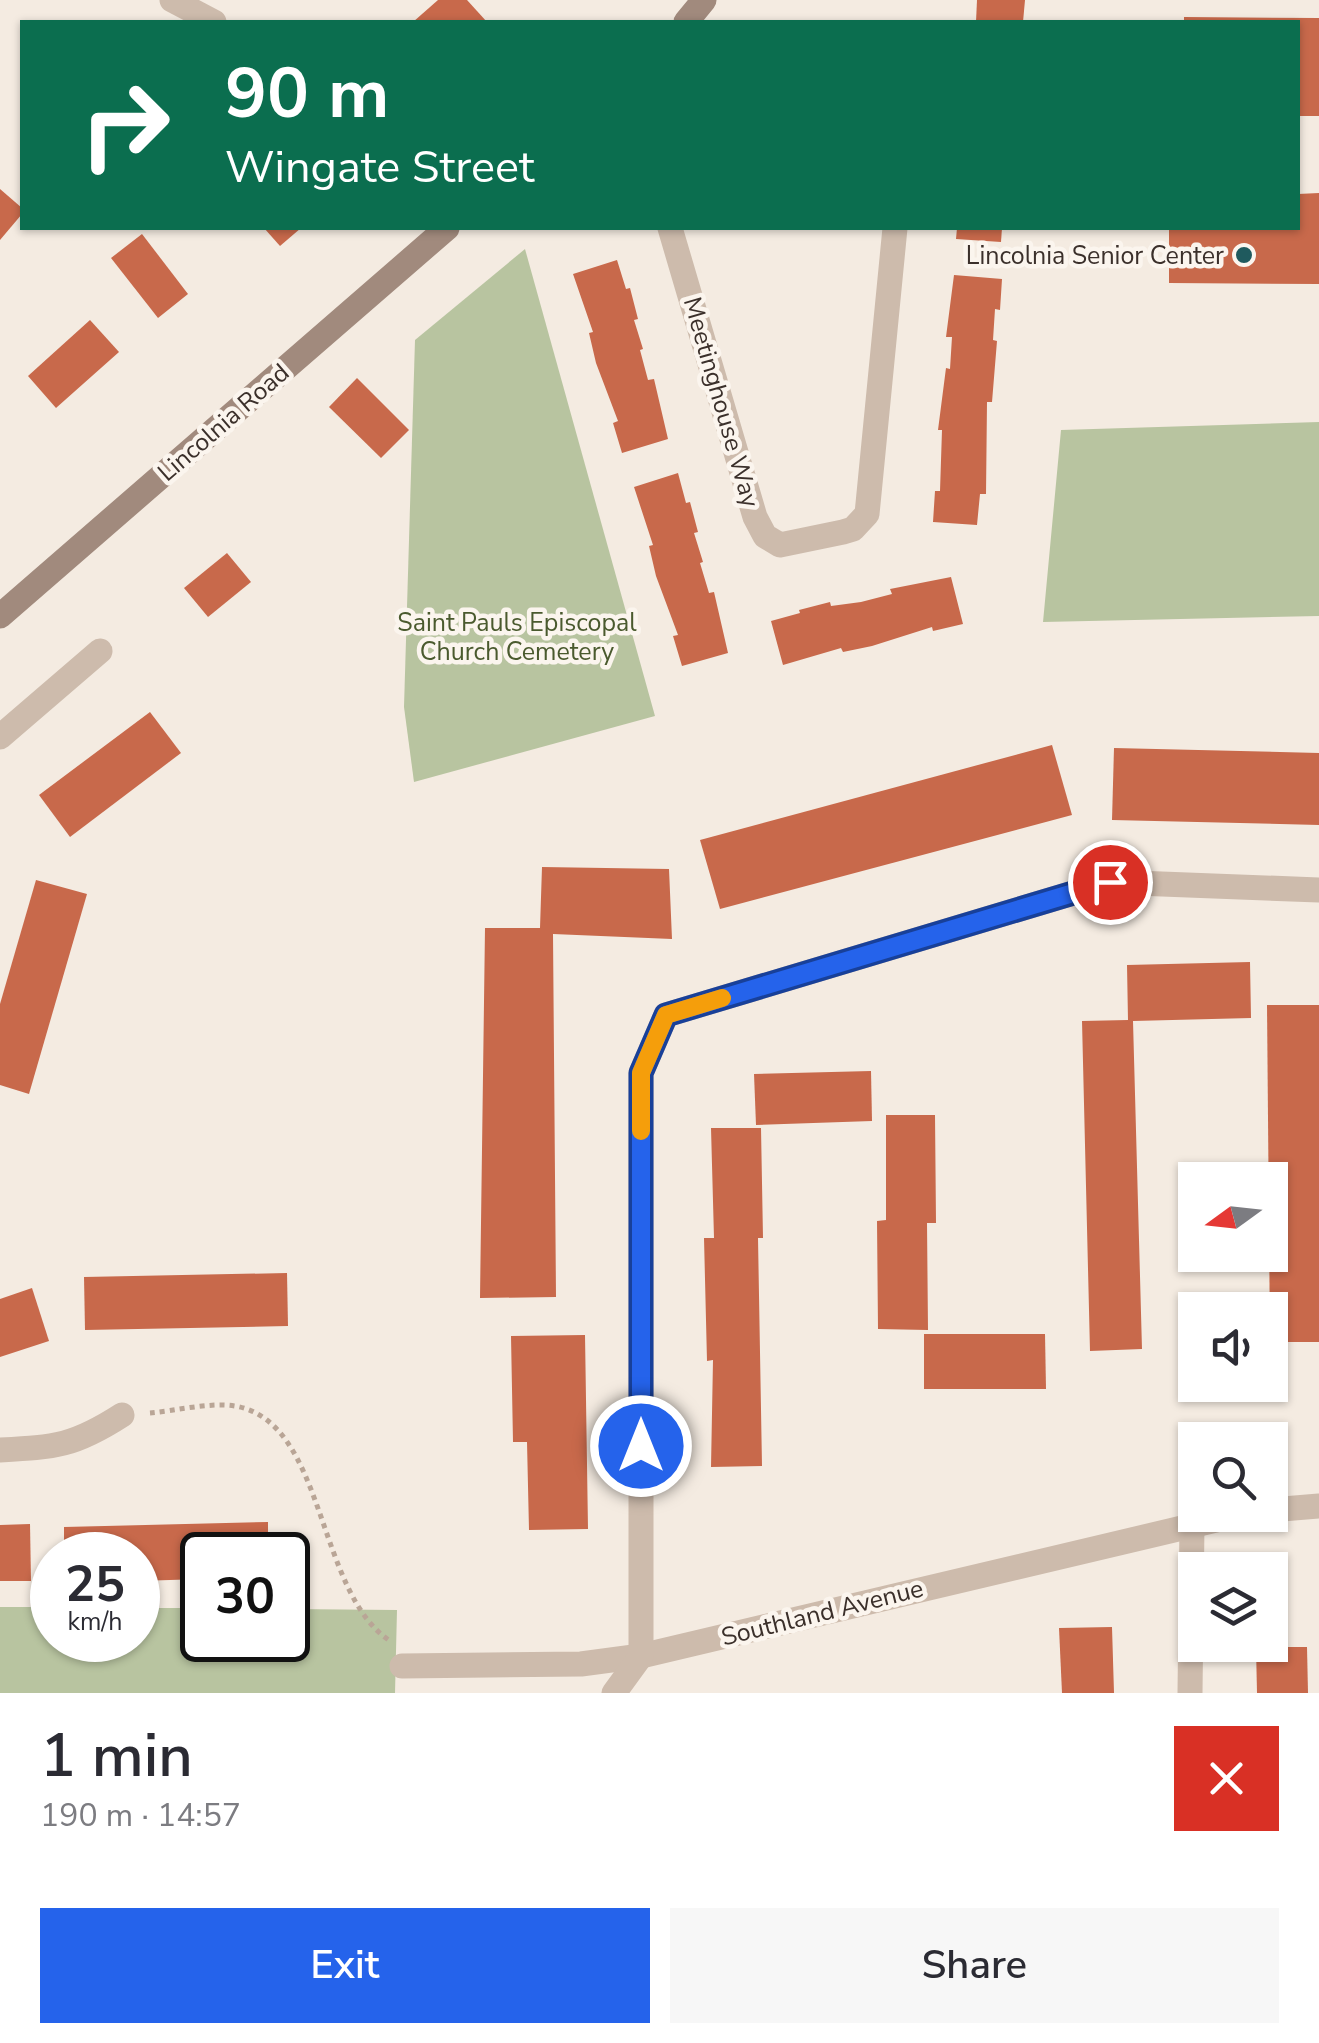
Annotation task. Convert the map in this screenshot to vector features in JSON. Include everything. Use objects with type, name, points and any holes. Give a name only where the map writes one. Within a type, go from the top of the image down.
[{"type":"main road","points":[[688,20],[704,0]]},
{"type":"main road","name":"Lincolnia Road","points":[[0,616],[445,230]]},
{"type":"street","points":[[172,0],[210,20]]},
{"type":"street","name":"Meetinghouse Way","points":[[671,230],[755,517],[766,536],[780,545],[853,529],[868,514],[894,230]]},
{"type":"street","points":[[0,737],[100,651]]},
{"type":"street","points":[[614,1693],[640,1656],[641,1073],[666,1015],[1110,882],[1319,890]]},
{"type":"street","points":[[0,1450],[58,1447],[89,1436],[122,1415]]},
{"type":"street","points":[[1288,1509],[1319,1506]]},
{"type":"street","name":"Southland Avenue","points":[[414,1666],[581,1664],[640,1656],[1178,1527]]},
{"type":"street","points":[[1190,1693],[1192,1532]]},
{"type":"path","points":[[122,1415],[234,1406],[265,1419],[300,1458],[336,1568],[372,1630],[414,1666]]},
{"type":"green space","name":"Saint Pauls Episcopal Church Cemetery","points":[[525,249],[655,716],[414,782],[404,707],[415,340]]},
{"type":"green space","points":[[1319,422],[1319,616],[1043,622],[1061,430]]},
{"type":"green space","points":[[0,1607],[30,1607],[30,1662],[160,1662],[160,1608],[180,1608],[180,1662],[310,1662],[310,1609],[397,1610],[395,1693],[0,1693]]},
{"type":"building","points":[[438,0],[467,0],[485,20],[415,20]]},
{"type":"building","points":[[977,0],[1025,0],[1023,20],[976,20]]},
{"type":"building","points":[[1319,18],[1319,116],[1300,116],[1300,20],[1184,20]]},
{"type":"building","points":[[0,189],[20,206],[20,216],[0,240]]},
{"type":"building","name":"Lincolnia Senior Center","points":[[1319,193],[1319,284],[1169,283],[1169,230],[1300,230],[1300,194]]},
{"type":"building","points":[[266,230],[299,230],[280,246]]},
{"type":"building","points":[[957,230],[1002,230],[1001,242],[956,239]]},
{"type":"building","points":[[142,234],[188,294],[158,318],[111,258]]},
{"type":"building","points":[[617,260],[626,289],[630,288],[643,349],[640,350],[648,380],[654,379],[668,439],[622,453],[613,423],[618,421],[596,363],[589,333],[593,332],[573,274]]},
{"type":"building","points":[[954,275],[1002,279],[1000,310],[995,309],[993,340],[997,341],[992,402],[987,402],[986,494],[980,494],[977,525],[933,522],[935,491],[940,491],[942,430],[938,430],[946,368],[950,369],[952,337],[946,337]]},
{"type":"building","points":[[90,320],[119,352],[56,408],[28,376]]},
{"type":"building","points":[[357,378],[409,430],[381,458],[329,407]]},
{"type":"building","points":[[678,473],[686,503],[690,502],[703,562],[700,563],[709,593],[714,592],[728,653],[682,666],[673,636],[678,635],[656,576],[649,546],[653,545],[634,487]]},
{"type":"building","points":[[227,553],[251,582],[208,617],[184,588]]},
{"type":"building","points":[[951,577],[963,624],[933,631],[932,627],[872,646],[843,652],[841,648],[783,665],[771,621],[830,602],[831,606],[861,602],[892,594],[890,589]]},
{"type":"building","points":[[150,712],[181,753],[70,837],[39,795]]},
{"type":"building","points":[[1052,745],[1072,815],[720,909],[700,840]]},
{"type":"building","points":[[1114,748],[1319,753],[1319,825],[1112,820]]},
{"type":"building","points":[[542,867],[669,869],[672,939],[553,934],[556,1297],[480,1298],[485,928],[540,928]]},
{"type":"building","points":[[36,880],[87,894],[29,1094],[0,1085],[0,1004]]},
{"type":"building","points":[[1250,962],[1251,1018],[1133,1021],[1142,1349],[1090,1351],[1082,1021],[1128,1020],[1127,965]]},
{"type":"building","points":[[1267,1005],[1319,1005],[1319,1342],[1288,1342],[1288,1292],[1270,1292],[1269,1272],[1288,1272],[1288,1162],[1268,1162]]},
{"type":"building","points":[[871,1071],[872,1121],[756,1125],[754,1074]]},
{"type":"building","points":[[886,1115],[935,1115],[936,1223],[927,1223],[928,1330],[878,1329],[877,1221],[886,1220]]},
{"type":"building","points":[[711,1128],[761,1128],[763,1238],[758,1238],[762,1466],[711,1467],[713,1360],[707,1361],[704,1238],[714,1238]]},
{"type":"building","points":[[287,1273],[288,1326],[85,1330],[84,1277]]},
{"type":"building","points":[[32,1288],[49,1341],[0,1357],[0,1299]]},
{"type":"building","points":[[924,1334],[1045,1334],[1046,1389],[924,1389]]},
{"type":"building","points":[[585,1335],[588,1529],[529,1530],[527,1442],[513,1442],[511,1336]]},
{"type":"building","points":[[268,1522],[268,1532],[180,1532],[180,1580],[160,1580],[160,1532],[64,1532],[64,1527]]},
{"type":"building","points":[[30,1524],[30,1581],[0,1581],[0,1525]]},
{"type":"building","points":[[1112,1627],[1114,1693],[1062,1693],[1059,1628]]},
{"type":"building","points":[[1288,1647],[1307,1647],[1308,1693],[1257,1693],[1256,1662],[1288,1662]]},
{"type":"slow traffic","points":[[641,1131],[641,1073],[666,1015],[722,998]]},
{"type":"place","name":"Lincolnia Senior Center","points":[[1244,255]]},
{"type":"route","points":[[641,1446],[641,1073],[666,1015],[1110,882]]}]
